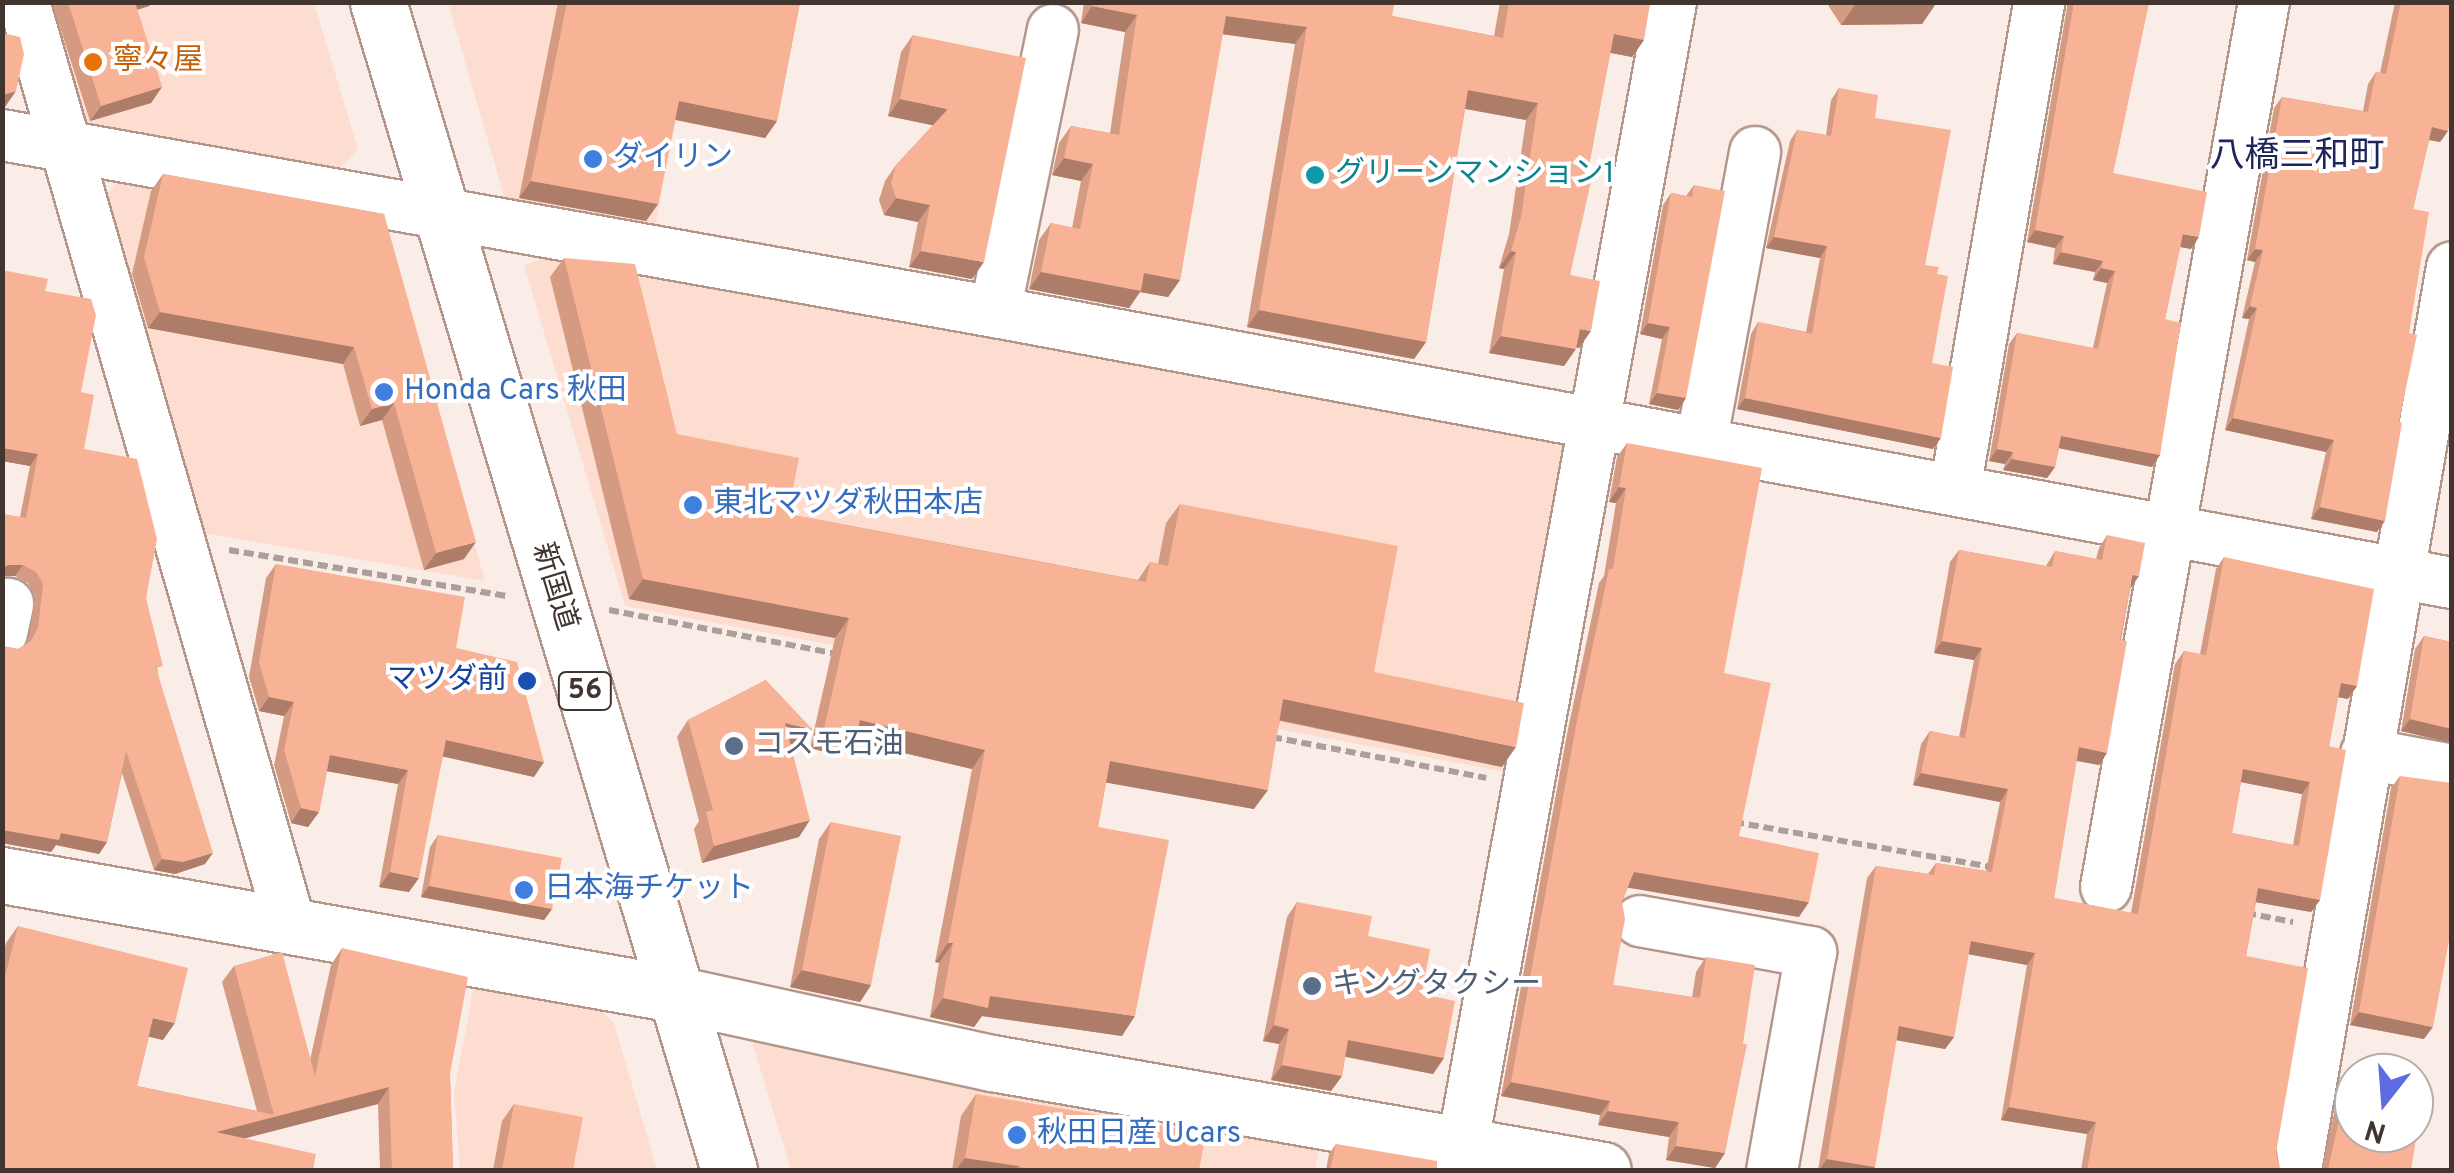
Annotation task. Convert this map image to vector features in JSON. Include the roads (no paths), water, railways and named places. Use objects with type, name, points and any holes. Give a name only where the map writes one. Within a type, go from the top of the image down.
[{"type":"street","points":[[24,2],[290,927]]},
{"type":"street","name":"新国道","points":[[378,2],[438,213],[729,1170]]},
{"type":"street","points":[[1460,1158],[1671,2]]},
{"type":"street","points":[[1955,490],[2039,2]]},
{"type":"street","points":[[2106,887],[2264,2]]},
{"type":"street","points":[[995,312],[1053,30]]},
{"type":"street","points":[[2,135],[995,312],[1592,426],[2169,528],[2452,584]]},
{"type":"street","points":[[1701,444],[1755,152]]},
{"type":"street","points":[[2296,1170],[2452,267]]},
{"type":"street","points":[[2366,754],[2452,770]]},
{"type":"street","points":[[2,875],[675,994],[1460,1158],[1602,1170]]},
{"type":"street","points":[[1640,921],[1811,952],[1772,1170]]},
{"type":"place","name":"寧々屋","points":[[93,62]]},
{"type":"place","name":"ダイリン","points":[[593,159]]},
{"type":"place","name":"グリーンマンション1","points":[[1315,175]]},
{"type":"place","name":"Honda Cars 秋田","points":[[384,392]]},
{"type":"place","name":"東北マツダ秋田本店","points":[[693,505]]},
{"type":"place","name":"マツダ前","points":[[527,681]]},
{"type":"place","name":"コスモ石油","points":[[734,746]]},
{"type":"place","name":"日本海チケット","points":[[524,890]]},
{"type":"place","name":"キングタクシー","points":[[1312,986]]},
{"type":"place","name":"秋田日産 Ucars","points":[[1017,1135]]},
{"type":"district","name":"八橋三和町","points":[[2297,157]]}]
